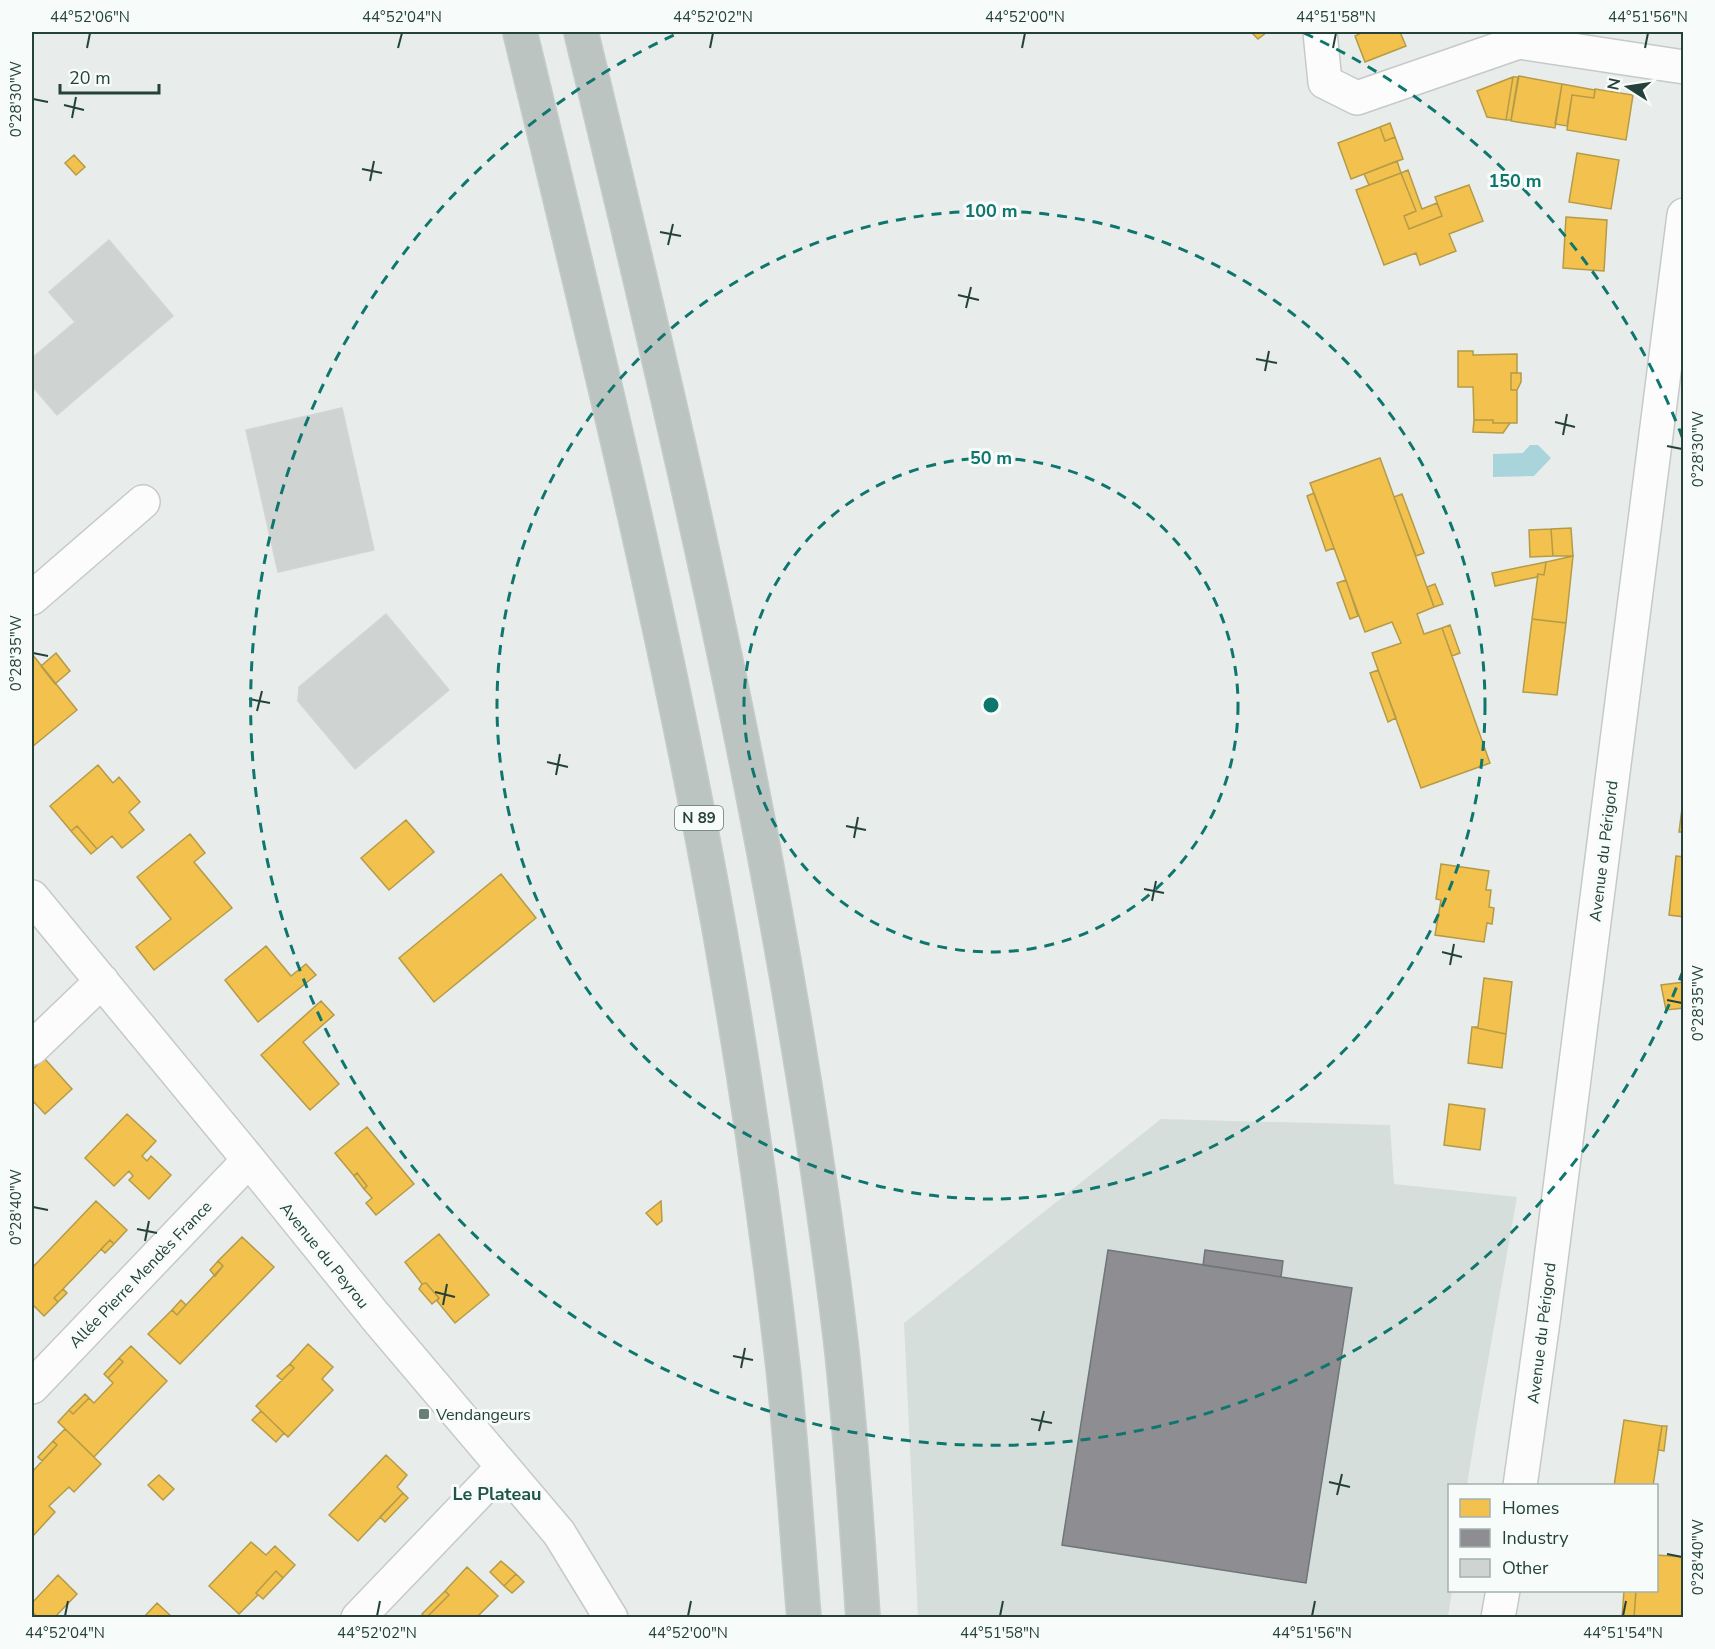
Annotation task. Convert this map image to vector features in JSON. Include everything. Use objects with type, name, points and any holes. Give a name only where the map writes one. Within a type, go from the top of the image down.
[{"type":"highway","name":"N 89","points":[[520,32],[614,422],[705,847],[761,1189],[783,1370],[804,1617]]},
{"type":"highway","points":[[581,32],[710,581],[750,774],[788,979],[841,1346],[863,1617]]},
{"type":"street","points":[[1320,32],[1325,82],[1357,98],[1519,42],[1683,67]]},
{"type":"street","name":"Avenue du Périgord","points":[[1520,1484],[1683,226]]},
{"type":"street","points":[[32,598],[143,502]]},
{"type":"street","name":"Avenue du Peyrou","points":[[37,915],[102,981],[375,1316],[559,1533],[610,1617]]},
{"type":"street","points":[[32,1048],[102,981]]},
{"type":"street","name":"Allée Pierre Mendès France","points":[[32,1387],[249,1160]]},
{"type":"street","points":[[358,1617],[502,1468]]},
{"type":"street","points":[[1498,1617],[1503,1592]]},
{"type":"shaded area","points":[[1161,1119],[1390,1125],[1394,1184],[1517,1197],[1467,1484],[1448,1484],[1448,1592],[1452,1592],[1448,1617],[918,1617],[904,1323]]},
{"type":"water","points":[[1530,445],[1538,445],[1551,458],[1534,476],[1493,477],[1493,454],[1523,453]]},
{"type":"building: Homes","points":[[1251,32],[1267,32],[1258,39]]},
{"type":"building: Homes","points":[[1358,32],[1400,32],[1406,46],[1365,62],[1355,36],[1359,34]]},
{"type":"building: Homes","points":[[1519,76],[1562,84],[1555,128],[1511,121]]},
{"type":"building: Homes","points":[[1513,77],[1518,77],[1511,120],[1506,120]]},
{"type":"building: Homes","points":[[1513,77],[1506,120],[1487,117],[1477,91]]},
{"type":"building: Homes","points":[[1562,84],[1595,90],[1594,98],[1572,95],[1567,126],[1555,124]]},
{"type":"building: Homes","points":[[1595,89],[1633,95],[1626,140],[1567,130],[1572,95],[1594,98]]},
{"type":"building: Homes","points":[[1390,123],[1395,137],[1385,141],[1380,127]]},
{"type":"building: Homes","points":[[1380,127],[1385,141],[1395,137],[1403,159],[1351,179],[1338,143]]},
{"type":"building: Homes","points":[[1577,153],[1619,160],[1611,209],[1569,202]]},
{"type":"building: Homes","points":[[74,155],[85,167],[76,175],[65,163]]},
{"type":"building: Homes","points":[[1397,161],[1401,173],[1369,185],[1364,174]]},
{"type":"building: Homes","points":[[1408,170],[1422,209],[1437,203],[1442,216],[1409,229],[1404,216],[1416,211],[1401,173]]},
{"type":"building: Homes","points":[[1401,173],[1416,211],[1404,216],[1409,229],[1442,216],[1435,197],[1469,185],[1483,221],[1449,234],[1456,251],[1420,265],[1416,253],[1384,265],[1356,190]]},
{"type":"building: Homes","points":[[1566,217],[1607,220],[1604,271],[1563,268]]},
{"type":"building: Homes","points":[[1458,351],[1473,351],[1473,355],[1517,354],[1517,373],[1511,373],[1511,390],[1517,390],[1517,423],[1474,420],[1473,387],[1458,387]]},
{"type":"building: Homes","points":[[1511,373],[1521,373],[1521,382],[1517,390],[1511,390]]},
{"type":"building: Homes","points":[[1474,420],[1510,423],[1503,433],[1473,432]]},
{"type":"building: Homes","points":[[1380,458],[1434,607],[1417,614],[1424,634],[1442,628],[1490,763],[1421,788],[1372,653],[1401,643],[1392,622],[1365,632],[1310,483]]},
{"type":"building: Homes","points":[[1314,493],[1334,548],[1326,551],[1307,496]]},
{"type":"building: Homes","points":[[1402,494],[1424,553],[1416,556],[1394,497]]},
{"type":"building: Homes","points":[[1571,528],[1573,556],[1553,556],[1551,529]]},
{"type":"building: Homes","points":[[1551,529],[1553,556],[1530,557],[1529,530]]},
{"type":"building: Homes","points":[[1573,556],[1566,623],[1532,619],[1538,574],[1544,575],[1546,562]]},
{"type":"building: Homes","points":[[1546,562],[1544,575],[1538,574],[1537,577],[1495,586],[1492,573]]},
{"type":"building: Homes","points":[[1346,580],[1358,616],[1350,619],[1337,583]]},
{"type":"building: Homes","points":[[1435,584],[1443,604],[1434,607],[1427,587]]},
{"type":"building: Homes","points":[[1532,619],[1566,623],[1557,695],[1523,692]]},
{"type":"building: Homes","points":[[1450,625],[1460,653],[1452,656],[1442,628]]},
{"type":"building: Homes","points":[[56,653],[70,671],[55,684],[41,666]]},
{"type":"building: Homes","points":[[32,654],[77,710],[32,747]]},
{"type":"building: Homes","points":[[1378,670],[1396,718],[1388,722],[1370,673]]},
{"type":"building: Homes","points":[[98,765],[113,783],[119,777],[140,802],[129,812],[144,830],[122,848],[112,836],[97,849],[77,826],[71,831],[50,806]]},
{"type":"building: Homes","points":[[1684,793],[1684,832],[1679,832]]},
{"type":"building: Homes","points":[[406,820],[434,852],[389,890],[361,858]]},
{"type":"building: Homes","points":[[77,826],[97,849],[91,854],[71,831]]},
{"type":"building: Homes","points":[[190,834],[205,853],[194,862],[232,908],[154,970],[136,947],[171,919],[137,877]]},
{"type":"building: Homes","points":[[1676,856],[1684,857],[1684,917],[1669,915]]},
{"type":"building: Homes","points":[[1441,864],[1489,871],[1486,890],[1491,890],[1489,907],[1494,908],[1492,924],[1487,923],[1484,942],[1435,935],[1441,900],[1436,899]]},
{"type":"building: Homes","points":[[501,874],[536,918],[434,1002],[399,958]]},
{"type":"building: Homes","points":[[266,946],[291,976],[306,964],[316,975],[258,1022],[225,980]]},
{"type":"building: Homes","points":[[1484,978],[1512,982],[1506,1034],[1472,1027],[1478,1027]]},
{"type":"building: Homes","points":[[1684,982],[1684,1008],[1666,1010],[1661,985]]},
{"type":"building: Homes","points":[[321,1001],[334,1015],[303,1042],[339,1084],[310,1110],[261,1055]]},
{"type":"building: Homes","points":[[1472,1027],[1506,1034],[1502,1068],[1468,1063]]},
{"type":"building: Homes","points":[[44,1058],[72,1089],[45,1114],[32,1100],[32,1070]]},
{"type":"building: Homes","points":[[1449,1104],[1485,1109],[1480,1150],[1444,1145]]},
{"type":"building: Homes","points":[[127,1114],[156,1141],[142,1156],[147,1161],[151,1156],[171,1175],[149,1199],[129,1180],[133,1176],[129,1171],[114,1186],[85,1158]]},
{"type":"building: Homes","points":[[367,1127],[414,1184],[376,1215],[366,1203],[372,1198],[364,1189],[367,1186],[357,1173],[354,1176],[335,1153]]},
{"type":"building: Homes","points":[[357,1173],[367,1186],[364,1189],[354,1176]]},
{"type":"building: Homes","points":[[96,1201],[127,1230],[114,1244],[110,1240],[54,1298],[58,1302],[44,1316],[32,1304],[32,1268]]},
{"type":"building: Homes","points":[[661,1201],[662,1221],[657,1225],[646,1213]]},
{"type":"building: Homes","points":[[439,1234],[489,1295],[455,1323],[437,1301],[439,1298],[426,1283],[422,1284],[405,1262]]},
{"type":"building: Homes","points":[[242,1237],[274,1267],[180,1364],[148,1334],[172,1310],[177,1315],[223,1266],[218,1261]]},
{"type":"building: Homes","points":[[110,1240],[114,1244],[105,1253],[101,1249]]},
{"type":"building: Homes","points":[[218,1261],[223,1266],[215,1276],[210,1270]]},
{"type":"building: Homes","points":[[426,1283],[439,1298],[432,1304],[419,1289],[422,1284]]},
{"type":"building: Homes","points":[[63,1289],[67,1293],[58,1302],[54,1298]]},
{"type":"building: Homes","points":[[181,1300],[186,1305],[177,1315],[172,1310]]},
{"type":"building: Homes","points":[[308,1344],[333,1367],[322,1379],[333,1390],[288,1437],[256,1406],[294,1368],[290,1364]]},
{"type":"building: Homes","points":[[131,1346],[167,1381],[94,1457],[58,1422],[69,1410],[73,1414],[89,1398],[94,1403],[113,1383],[108,1378],[123,1362],[119,1358]]},
{"type":"building: Homes","points":[[119,1358],[123,1362],[108,1378],[104,1374]]},
{"type":"building: Homes","points":[[290,1364],[294,1368],[282,1380],[277,1376]]},
{"type":"building: Homes","points":[[85,1394],[89,1398],[73,1414],[69,1410]]},
{"type":"building: Homes","points":[[261,1411],[284,1433],[276,1442],[252,1420]]},
{"type":"building: Homes","points":[[1624,1420],[1662,1426],[1653,1484],[1614,1484]]},
{"type":"building: Homes","points":[[1662,1426],[1667,1426],[1664,1451],[1658,1450]]},
{"type":"building: Homes","points":[[65,1429],[101,1464],[74,1492],[69,1487],[49,1506],[55,1512],[32,1537],[32,1472],[57,1445],[53,1441]]},
{"type":"building: Homes","points":[[53,1441],[57,1445],[42,1461],[38,1457]]},
{"type":"building: Homes","points":[[386,1455],[407,1475],[397,1487],[403,1493],[358,1541],[329,1515]]},
{"type":"building: Homes","points":[[159,1475],[174,1489],[163,1500],[148,1485]]},
{"type":"building: Homes","points":[[403,1493],[408,1498],[385,1522],[380,1517]]},
{"type":"building: Homes","points":[[251,1542],[266,1555],[275,1546],[295,1565],[283,1578],[276,1571],[256,1593],[258,1595],[239,1614],[209,1586]]},
{"type":"building: Homes","points":[[1658,1555],[1684,1557],[1684,1618],[1634,1618],[1636,1592],[1658,1592]]},
{"type":"building: Homes","points":[[501,1561],[516,1574],[504,1586],[490,1572]]},
{"type":"building: Homes","points":[[467,1567],[498,1596],[476,1618],[426,1618],[449,1595],[445,1591]]},
{"type":"building: Homes","points":[[276,1571],[283,1578],[263,1599],[256,1593]]},
{"type":"building: Homes","points":[[516,1574],[524,1582],[512,1593],[504,1586]]},
{"type":"building: Homes","points":[[58,1575],[77,1594],[54,1618],[38,1618],[32,1611],[32,1603]]},
{"type":"building: Homes","points":[[445,1591],[449,1595],[426,1618],[422,1614]]},
{"type":"building: Homes","points":[[1624,1592],[1636,1592],[1634,1618],[1622,1618]]},
{"type":"building: Homes","points":[[157,1603],[173,1618],[143,1618]]},
{"type":"building: Industry","points":[[1108,1250],[1352,1288],[1306,1583],[1062,1545]]},
{"type":"building: Industry","points":[[1205,1250],[1283,1261],[1281,1277],[1203,1265]]},
{"type":"building: Other","points":[[109,240],[173,316],[57,415],[32,386],[32,358],[75,322],[49,292]]},
{"type":"building: Other","points":[[342,408],[374,550],[278,572],[246,430]]},
{"type":"building: Other","points":[[386,614],[449,690],[355,769],[298,701],[299,687]]},
{"type":"place","name":"Vendangeurs","points":[[424,1414]]},
{"type":"district","name":"Le Plateau","points":[[497,1494]]}]
